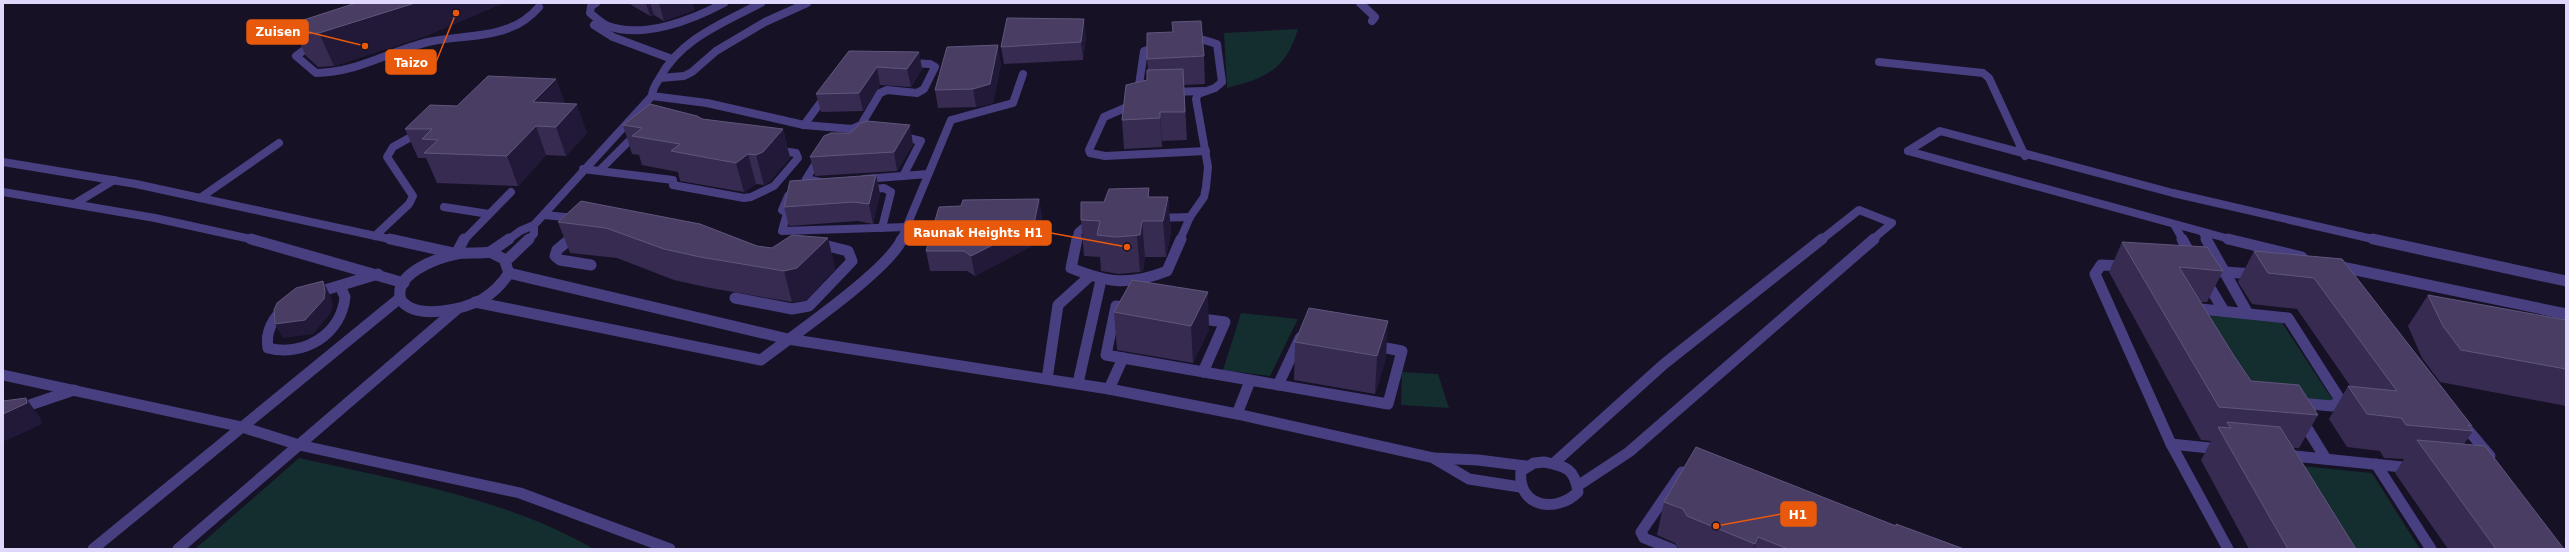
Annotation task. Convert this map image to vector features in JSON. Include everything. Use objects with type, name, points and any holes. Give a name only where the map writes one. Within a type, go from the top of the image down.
[{"type":"street","points":[[596,3],[591,6],[590,13],[607,26],[632,29],[650,29],[724,3]]},
{"type":"street","points":[[490,252],[518,230],[534,224],[544,214],[626,122],[652,96],[652,91],[672,59],[699,35],[761,3]]},
{"type":"street","points":[[660,78],[684,76],[692,72],[716,51],[765,22],[807,3]]},
{"type":"street","points":[[1360,3],[1375,17],[1372,21]]},
{"type":"street","points":[[322,39],[304,48],[296,56],[316,73],[345,71],[428,42],[490,34],[510,28],[527,20],[539,7]]},
{"type":"street","points":[[594,25],[613,37],[672,59]]},
{"type":"street","points":[[1164,92],[1203,91],[1214,88],[1222,82],[1219,47],[1210,41],[1152,47],[1144,51],[1139,85],[1145,93],[1134,104],[1104,117],[1089,150],[1090,153],[1105,156],[1206,151]]},
{"type":"street","points":[[1879,62],[1983,73],[1989,78],[2025,156]]},
{"type":"street","points":[[652,96],[707,103],[804,124],[852,129],[861,125],[880,93],[887,90],[917,92],[924,89],[935,67],[930,64],[899,63]]},
{"type":"street","points":[[475,302],[761,360],[868,277],[898,248],[951,120],[964,114],[999,110],[1013,103],[1023,74]]},
{"type":"street","points":[[804,124],[831,88]]},
{"type":"street","points":[[1099,219],[1090,222],[1078,232],[1071,268],[1101,280],[1144,280],[1167,270],[1190,217],[1204,197],[1208,167],[1196,99],[1198,94],[1203,91]]},
{"type":"street","points":[[600,170],[645,124],[626,122]]},
{"type":"street","points":[[375,236],[409,204],[413,196],[387,157],[393,147],[413,134],[427,129]]},
{"type":"street","points":[[2314,260],[2175,226],[1908,151],[1940,132],[2025,156],[2349,235],[2566,281]]},
{"type":"street","points":[[893,136],[916,138],[921,141],[903,176]]},
{"type":"street","points":[[200,198],[279,143]]},
{"type":"street","points":[[583,169],[673,180],[673,185],[744,198],[774,186],[798,158],[796,153],[765,149]]},
{"type":"street","points":[[824,150],[806,179],[813,182],[828,181]]},
{"type":"street","points":[[3,162],[114,180],[456,254],[490,252],[501,256],[506,261],[509,273]]},
{"type":"street","points":[[850,180],[928,174]]},
{"type":"street","points":[[76,203],[114,180]]},
{"type":"street","points":[[854,190],[884,188],[891,192],[882,228]]},
{"type":"street","points":[[3,192],[76,203],[320,255],[404,283]]},
{"type":"street","points":[[509,273],[498,288],[475,302],[457,309],[440,312],[412,310],[404,305],[400,298],[400,291],[404,283],[425,266],[456,254],[466,236],[511,192]]},
{"type":"street","points":[[803,193],[788,196],[782,210],[786,213],[782,231],[858,227],[862,229],[907,227]]},
{"type":"street","points":[[444,206],[489,214]]},
{"type":"street","points":[[1554,463],[1664,364],[1859,210],[1892,223],[1629,452],[1579,485],[1574,498],[1559,505],[1539,503],[1527,496],[1520,487],[1518,479],[1520,471],[1526,466],[1534,463],[1554,463],[1572,472],[1579,485]]},
{"type":"street","points":[[544,214],[586,223],[557,250],[555,256],[560,260],[591,265]]},
{"type":"street","points":[[1151,218],[1190,217]]},
{"type":"street","points":[[506,261],[534,234],[534,224]]},
{"type":"street","points":[[2175,226],[2224,310]]},
{"type":"street","points":[[2203,233],[2247,312]]},
{"type":"street","points":[[735,298],[792,309],[809,306],[852,261],[848,251],[818,243],[807,244]]},
{"type":"street","points":[[2329,264],[2566,314]]},
{"type":"street","points":[[2139,267],[2101,265],[2097,268],[2095,274],[2171,444],[2228,549]]},
{"type":"street","points":[[2198,267],[2263,274]]},
{"type":"street","points":[[2351,269],[2359,282]]},
{"type":"street","points":[[509,273],[788,339],[1046,380],[1078,383],[1237,414],[1434,458],[1478,460],[1526,466]]},
{"type":"street","points":[[307,295],[378,274]]},
{"type":"street","points":[[1046,380],[1058,305],[1090,276]]},
{"type":"street","points":[[1078,383],[1101,280]]},
{"type":"street","points":[[291,301],[274,318],[266,341],[268,348],[292,351],[318,342],[344,308],[345,297],[340,286]]},
{"type":"street","points":[[93,549],[400,298]]},
{"type":"street","points":[[1140,310],[1116,306],[1106,355],[1388,404],[1402,351],[1364,344]]},
{"type":"street","points":[[2182,315],[2181,310],[2187,308],[2247,312],[2288,318],[2339,398],[2338,402],[2332,406],[2288,402],[2326,459]]},
{"type":"street","points":[[178,549],[457,309]]},
{"type":"street","points":[[1186,317],[1225,322],[1203,372]]},
{"type":"street","points":[[1278,385],[1302,334],[1309,336]]},
{"type":"street","points":[[1109,389],[1123,358]]},
{"type":"street","points":[[3,375],[242,427],[299,445],[520,493],[670,549]]},
{"type":"street","points":[[1237,414],[1250,381]]},
{"type":"street","points":[[3,414],[74,390]]},
{"type":"street","points":[[2455,413],[2499,468]]},
{"type":"street","points":[[2171,444],[2232,450]]},
{"type":"street","points":[[2279,467],[2271,454],[2428,469]]},
{"type":"street","points":[[1434,458],[1469,479],[1520,487]]},
{"type":"street","points":[[2376,464],[2431,549]]},
{"type":"street","points":[[1672,549],[1644,538],[1642,532],[1682,472],[1687,472],[1702,478]]},
{"type":"green space","points":[[1298,29],[1287,54],[1281,63],[1273,70],[1253,80],[1227,88],[1224,33]]},
{"type":"green space","points":[[1241,313],[1298,319],[1270,376],[1223,370]]},
{"type":"green space","points":[[2199,315],[2281,321],[2334,402],[2242,392]]},
{"type":"green space","points":[[1402,372],[1438,374],[1449,408],[1401,405]]},
{"type":"green space","points":[[299,458],[413,483],[487,503],[524,516],[559,531],[594,549],[195,549]]},
{"type":"green space","points":[[2291,465],[2372,473],[2420,549],[2344,549]]},
{"type":"building","points":[[356,3],[415,3],[319,33],[303,34],[291,24]]},
{"type":"building","points":[[1007,18],[1084,19],[1081,42],[1001,47]]},
{"type":"building","points":[[1201,21],[1204,56],[1147,59],[1147,33],[1173,32],[1172,22]]},
{"type":"building","points":[[998,45],[990,84],[973,89],[935,90],[947,47]]},
{"type":"building","points":[[849,51],[919,52],[907,69],[877,67],[859,93],[816,94]]},
{"type":"building","points":[[1183,69],[1185,112],[1160,112],[1160,118],[1122,120],[1126,85],[1147,80],[1147,70]]},
{"type":"building","points":[[488,76],[556,79],[533,102],[577,104],[556,127],[536,126],[507,156],[424,153],[438,140],[422,139],[432,129],[405,129],[430,105],[457,106]]},
{"type":"building","points":[[650,104],[697,116],[702,119],[783,129],[763,152],[756,155],[748,154],[736,163],[671,151],[680,144],[632,136],[642,128],[623,125]]},
{"type":"building","points":[[867,121],[910,125],[894,152],[810,157],[824,136],[831,133],[850,133],[861,123]]},
{"type":"building","points":[[876,175],[869,204],[853,202],[784,207],[790,181]]},
{"type":"building","points":[[1149,188],[1148,197],[1168,197],[1163,221],[1142,221],[1140,235],[1116,237],[1097,235],[1100,221],[1081,220],[1081,202],[1104,202],[1109,189]]},
{"type":"building","points":[[1039,199],[1034,224],[971,256],[964,251],[926,251],[939,207],[961,206],[963,200]]},
{"type":"building","points":[[581,201],[700,224],[757,246],[772,248],[792,235],[828,238],[797,268],[784,271],[700,257],[664,249],[606,228],[558,222]]},
{"type":"building","points":[[2122,242],[2207,247],[2223,271],[2179,267],[2234,356],[2251,381],[2299,385],[2318,415],[2219,407]]},
{"type":"building","points":[[2254,251],[2342,259],[2472,426],[2468,425],[2473,431],[2406,425],[2401,418],[2367,414],[2348,386],[2397,391],[2314,278],[2268,273]]},
{"type":"building","points":[[1132,280],[1208,292],[1191,326],[1114,312]]},
{"type":"building","points":[[323,281],[325,291],[324,299],[305,320],[275,324],[274,310],[277,303],[296,288]]},
{"type":"building","points":[[2428,295],[2566,320],[2566,369],[2461,350],[2443,326]]},
{"type":"building","points":[[1309,308],[1388,321],[1377,356],[1295,342]]},
{"type":"building","points":[[26,398],[27,403],[3,414],[3,401]]},
{"type":"building","points":[[2227,422],[2280,427],[2356,549],[2288,549],[2218,427],[2231,428]]},
{"type":"building","points":[[2417,440],[2485,446],[2564,549],[2496,549]]},
{"type":"building","points":[[1696,447],[1896,526],[1896,524],[1964,549],[1788,549],[1758,537],[1755,544],[1687,516],[1683,509],[1664,502]]},
{"type":"place","name":"Taizo","points":[[456,13]]},
{"type":"place","name":"Zuisen","points":[[365,46]]},
{"type":"place","name":"Raunak Heights H1","points":[[1127,247]]},
{"type":"place","name":"H1","points":[[1716,526]]}]
